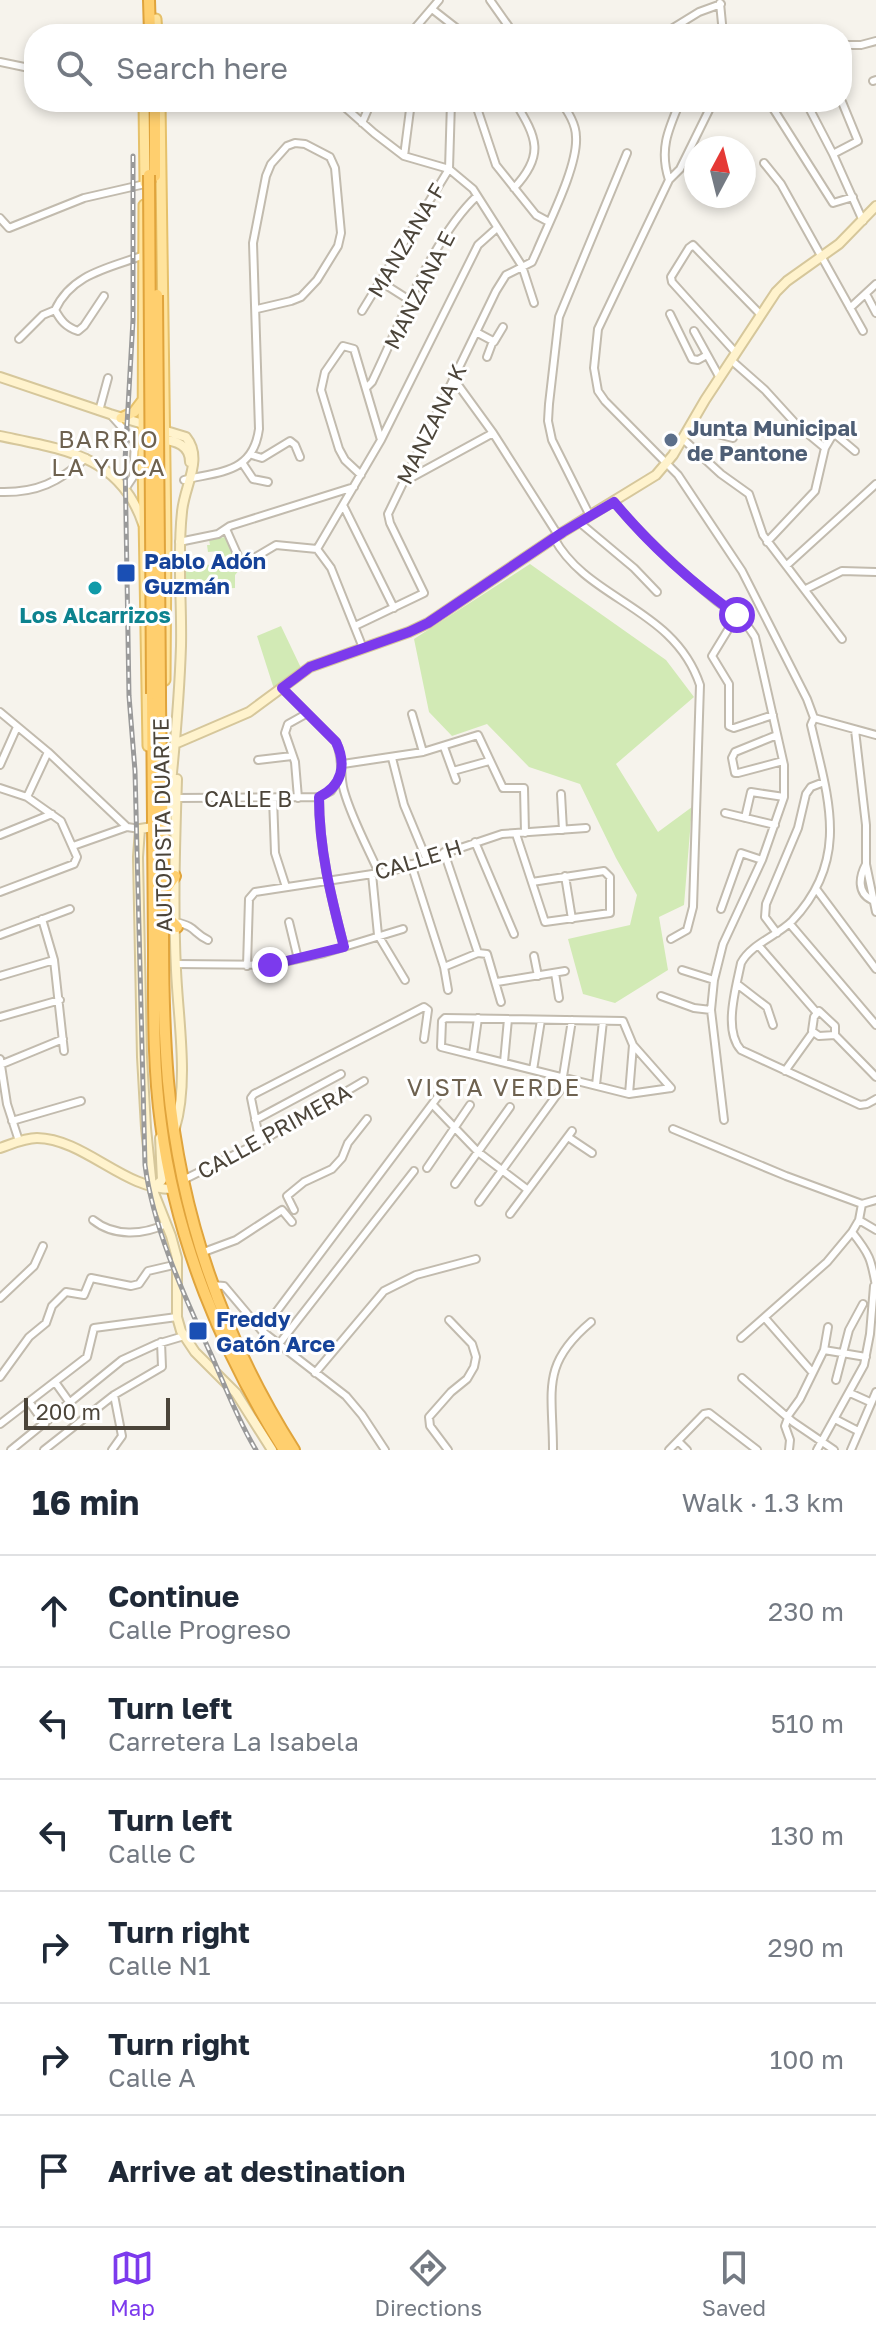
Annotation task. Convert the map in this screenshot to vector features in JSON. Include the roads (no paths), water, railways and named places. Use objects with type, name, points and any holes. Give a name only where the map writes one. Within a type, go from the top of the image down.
[{"type":"highway","points":[[149,0],[153,20]]},
{"type":"highway","points":[[153,24],[156,0]]},
{"type":"highway","name":"AUTOPISTA DUARTE","points":[[152,112],[156,693],[154,988],[161,1124],[181,1223],[201,1285],[235,1360],[284,1450]]},
{"type":"highway","name":"AUTOPISTA DUARTE","points":[[156,693],[163,858],[165,1025],[183,1180],[201,1253],[238,1350],[271,1414],[294,1450]]},
{"type":"highway","points":[[163,892],[175,876]]},
{"type":"highway","points":[[163,913],[176,924]]},
{"type":"main road","points":[[152,112],[166,481],[161,795]]},
{"type":"main road","points":[[150,178],[144,255],[143,424],[139,440],[144,482],[146,716],[153,810]]},
{"type":"main road","points":[[177,738],[237,718],[310,667],[428,623],[556,536],[646,483],[667,463],[761,315],[787,281],[822,257],[876,206]]},
{"type":"main road","points":[[143,349],[148,359],[154,361],[160,359],[163,350]]},
{"type":"main road","points":[[0,377],[143,424],[163,433],[189,452],[187,480],[178,509],[175,876],[182,1087],[181,1108],[175,1128]]},
{"type":"main road","points":[[121,418],[134,412],[143,400]]},
{"type":"main road","points":[[139,440],[163,433]]},
{"type":"main road","points":[[0,436],[87,457],[101,465],[125,489],[137,508],[145,532]]},
{"type":"main road","points":[[144,482],[147,476],[162,476],[166,481]]},
{"type":"main road","points":[[163,858],[178,722],[181,644],[178,542]]},
{"type":"main road","points":[[178,722],[185,730],[200,732]]},
{"type":"main road","points":[[153,827],[140,829],[142,1057],[152,1188],[178,1264],[175,1307],[184,1336],[195,1352],[236,1393],[272,1450]]},
{"type":"main road","points":[[152,1188],[162,1180],[161,1124]]},
{"type":"main road","points":[[0,1148],[41,1138],[152,1188],[173,1189]]},
{"type":"street","points":[[419,24],[439,0]]},
{"type":"street","points":[[490,0],[507,24]]},
{"type":"street","points":[[680,24],[720,2],[722,24]]},
{"type":"street","points":[[432,9],[451,24]]},
{"type":"street","points":[[852,45],[876,41]]},
{"type":"street","points":[[0,62],[24,67]]},
{"type":"street","points":[[350,112],[404,156],[449,169],[458,175],[477,196],[522,266],[534,303]]},
{"type":"street","points":[[362,123],[367,112]]},
{"type":"street","points":[[404,156],[410,112]]},
{"type":"street","points":[[449,169],[451,112]]},
{"type":"street","points":[[478,112],[496,165],[536,215],[549,222]]},
{"type":"street","points":[[514,188],[534,162],[536,144],[521,112]]},
{"type":"street","name":"MANZANA K","points":[[394,608],[424,593],[388,514],[506,275],[532,262],[574,157],[576,135],[567,112]]},
{"type":"street","points":[[669,180],[663,156],[664,142],[676,112]]},
{"type":"street","points":[[708,112],[680,169],[669,180],[598,329],[594,368],[598,391],[611,410],[678,475],[742,571],[814,718],[811,725],[832,817],[828,862],[817,890],[790,924],[745,956],[737,984],[732,1030],[735,1044],[741,1050],[860,1105],[876,1099]]},
{"type":"street","points":[[775,112],[830,200],[838,204],[853,197]]},
{"type":"street","points":[[811,112],[863,221]]},
{"type":"street","points":[[833,154],[858,141],[846,112]]},
{"type":"street","points":[[187,480],[243,464],[252,455],[259,429],[253,243],[266,176],[287,146],[305,144],[330,157],[335,168],[341,233],[338,246],[317,280],[301,297],[257,309]]},
{"type":"street","points":[[590,516],[552,440],[548,421],[549,404],[559,317],[627,153]]},
{"type":"street","points":[[764,163],[781,184],[863,331]]},
{"type":"street","name":"MANZANA F","points":[[362,311],[449,169]]},
{"type":"street","points":[[0,218],[9,228],[84,198],[150,178]]},
{"type":"street","name":"MANZANA E","points":[[366,388],[372,382],[446,235],[461,210],[477,196]]},
{"type":"street","points":[[317,549],[381,440],[478,245],[497,228]]},
{"type":"street","points":[[761,315],[693,245],[689,248],[671,277],[672,282],[734,357],[796,424],[825,448]]},
{"type":"street","points":[[19,339],[43,315],[55,310],[72,288],[93,271],[144,255]]},
{"type":"street","points":[[381,282],[411,301]]},
{"type":"street","points":[[850,308],[876,284]]},
{"type":"street","points":[[866,294],[876,313]]},
{"type":"street","points":[[55,310],[61,321],[78,331],[104,296]]},
{"type":"street","points":[[670,314],[692,359],[698,360],[707,355]]},
{"type":"street","points":[[487,357],[503,327]]},
{"type":"street","points":[[694,331],[720,378]]},
{"type":"street","points":[[476,332],[494,342]]},
{"type":"street","points":[[361,475],[345,460],[339,449],[321,390],[325,372],[343,346],[354,349],[381,440]]},
{"type":"street","points":[[99,411],[108,378]]},
{"type":"street","points":[[453,378],[493,433],[556,536],[569,563],[673,637],[690,660],[700,685],[693,907],[687,930],[671,939]]},
{"type":"street","points":[[110,414],[139,440],[133,477],[125,489]]},
{"type":"street","points":[[690,427],[733,438]]},
{"type":"street","points":[[404,482],[493,433]]},
{"type":"street","points":[[767,542],[815,491],[825,448],[832,436],[836,435],[855,451]]},
{"type":"street","points":[[683,439],[721,474],[749,494],[767,542],[842,639]]},
{"type":"street","points":[[252,455],[262,458],[287,440],[293,442],[300,457]]},
{"type":"street","points":[[0,492],[44,488],[67,475],[87,457]]},
{"type":"street","points":[[243,464],[253,479],[268,482]]},
{"type":"street","points":[[787,565],[876,484]]},
{"type":"street","points":[[178,542],[218,534],[354,487]]},
{"type":"street","points":[[614,502],[657,548],[746,622],[755,637],[783,761],[784,797],[762,860],[723,944],[714,980],[711,1010],[724,1120]]},
{"type":"street","points":[[344,507],[394,608],[355,626]]},
{"type":"street","points":[[579,522],[634,568],[657,592]]},
{"type":"street","points":[[226,529],[242,565],[276,545],[317,549],[331,568],[363,648]]},
{"type":"street","points":[[806,589],[842,571],[876,572]]},
{"type":"street","points":[[737,615],[712,656],[729,684],[729,726],[734,728],[773,715]]},
{"type":"street","points":[[282,688],[336,742],[343,764],[340,777],[331,791],[319,797],[319,832],[327,881],[344,947]]},
{"type":"street","points":[[0,712],[48,752],[127,827]]},
{"type":"street","points":[[298,798],[286,728],[306,714]]},
{"type":"street","points":[[412,714],[423,752]]},
{"type":"street","points":[[814,718],[876,735]]},
{"type":"street","points":[[0,765],[17,727]]},
{"type":"street","points":[[855,730],[866,825],[866,864],[861,872],[860,885],[864,896],[872,900],[876,912]]},
{"type":"street","points":[[0,735],[10,738]]},
{"type":"street","points":[[777,735],[735,752],[733,769],[738,773],[783,761]]},
{"type":"street","points":[[343,764],[423,752],[479,736],[503,788],[524,788],[525,833]]},
{"type":"street","points":[[444,747],[456,780]]},
{"type":"street","points":[[27,797],[48,752]]},
{"type":"street","points":[[258,760],[292,756]]},
{"type":"street","points":[[392,758],[404,805],[426,858]]},
{"type":"street","points":[[453,771],[489,761]]},
{"type":"street","points":[[340,777],[376,874],[378,935],[405,980]]},
{"type":"street","points":[[777,933],[765,917],[766,904],[798,828],[806,794],[811,787],[824,782]]},
{"type":"street","points":[[0,788],[27,797],[61,821],[77,857],[74,864],[0,892]]},
{"type":"street","points":[[745,818],[751,792],[784,797]]},
{"type":"street","points":[[561,794],[563,830]]},
{"type":"street","name":"CALLE B","points":[[176,798],[319,797]]},
{"type":"street","points":[[273,798],[275,853],[286,887]]},
{"type":"street","points":[[725,813],[775,825]]},
{"type":"street","points":[[0,835],[52,814]]},
{"type":"street","points":[[73,846],[127,827],[140,829]]},
{"type":"street","name":"CALLE H","points":[[247,966],[251,894],[376,874],[475,842],[516,834],[586,828]]},
{"type":"street","points":[[516,834],[545,922],[610,913],[609,873],[604,871],[532,882]]},
{"type":"street","points":[[475,842],[514,934]]},
{"type":"street","points":[[444,852],[478,953]]},
{"type":"street","points":[[721,909],[741,853],[762,860]]},
{"type":"street","points":[[411,864],[444,967],[448,990]]},
{"type":"street","points":[[565,876],[572,919]]},
{"type":"street","points":[[817,890],[876,969]]},
{"type":"street","points":[[0,935],[70,909]]},
{"type":"street","points":[[42,919],[54,960],[64,1051]]},
{"type":"street","points":[[289,922],[298,959]]},
{"type":"street","points":[[176,924],[191,925],[208,940]]},
{"type":"street","points":[[790,924],[876,1025]]},
{"type":"street","points":[[176,964],[270,965],[403,929]]},
{"type":"street","points":[[759,946],[817,1013],[819,1011],[832,1022],[835,1035],[876,1077]]},
{"type":"street","points":[[444,967],[478,953],[487,954],[501,1002]]},
{"type":"street","points":[[534,956],[538,976]]},
{"type":"street","points":[[0,976],[54,960]]},
{"type":"street","points":[[682,970],[714,980]]},
{"type":"street","points":[[497,982],[565,971]]},
{"type":"street","points":[[555,973],[559,998]]},
{"type":"street","points":[[737,984],[767,1007],[773,1025]]},
{"type":"street","points":[[661,996],[711,1010]]},
{"type":"street","points":[[0,1017],[60,1000]]},
{"type":"street","points":[[260,1142],[251,1098],[254,1094],[424,1007],[428,1010],[424,1039]]},
{"type":"street","points":[[785,1071],[813,1032],[817,1013]]},
{"type":"street","points":[[444,1018],[478,1018],[623,1021],[633,1045],[671,1088],[629,1094],[440,1046],[444,1018]]},
{"type":"street","points":[[473,1054],[478,1018]]},
{"type":"street","points":[[504,1062],[508,1019]]},
{"type":"street","points":[[533,1070],[541,1020]]},
{"type":"street","points":[[479,1202],[561,1089],[572,1020]]},
{"type":"street","points":[[596,1085],[603,1021]]},
{"type":"street","points":[[813,1032],[819,1036],[835,1035]]},
{"type":"street","points":[[19,1141],[3,1104],[0,1063],[63,1039]]},
{"type":"street","points":[[629,1094],[633,1045]]},
{"type":"street","points":[[255,1120],[341,1074]]},
{"type":"street","name":"CALLE PRIMERA","points":[[183,1180],[260,1142],[364,1081]]},
{"type":"street","points":[[262,1331],[442,1091]]},
{"type":"street","points":[[12,1121],[81,1101]]},
{"type":"street","points":[[433,1105],[478,1152],[528,1190]]},
{"type":"street","points":[[427,1168],[470,1105]]},
{"type":"street","points":[[455,1184],[510,1107]]},
{"type":"street","points":[[201,1253],[236,1240],[282,1210],[292,1207],[287,1196],[304,1182],[332,1169],[367,1119]]},
{"type":"street","points":[[673,1129],[862,1204],[876,1200]]},
{"type":"street","points":[[510,1214],[570,1134],[592,1153]]},
{"type":"street","points":[[279,1344],[414,1171]]},
{"type":"street","points":[[741,1338],[827,1262],[852,1232],[859,1220],[862,1204]]},
{"type":"street","points":[[282,1210],[292,1222]]},
{"type":"street","points":[[93,1220],[103,1228],[125,1232],[149,1232],[166,1224]]},
{"type":"street","points":[[859,1220],[876,1230]]},
{"type":"street","points":[[817,1450],[865,1361],[876,1272],[852,1232]]},
{"type":"street","points":[[0,1298],[34,1266],[43,1246]]},
{"type":"street","points":[[315,1373],[384,1291],[416,1275],[476,1259]]},
{"type":"street","points":[[0,1377],[29,1337],[46,1323],[52,1306],[66,1292],[84,1295],[91,1278],[131,1286],[139,1284],[148,1271],[178,1264]]},
{"type":"street","points":[[212,1285],[224,1286],[262,1331],[346,1396],[385,1450]]},
{"type":"street","points":[[836,1380],[849,1330],[863,1304]]},
{"type":"street","points":[[0,1424],[87,1357],[94,1328],[177,1317]]},
{"type":"street","points":[[765,1318],[812,1372]]},
{"type":"street","points":[[448,1450],[430,1426],[429,1417],[467,1379],[476,1357],[472,1344],[449,1320]]},
{"type":"street","points":[[553,1450],[550,1384],[561,1354],[591,1322]]},
{"type":"street","points":[[789,1450],[790,1440],[785,1426],[787,1418],[824,1350],[828,1327]]},
{"type":"street","points":[[11,1450],[122,1360],[161,1342],[184,1336]]},
{"type":"street","points":[[46,1449],[114,1395],[162,1367],[161,1342]]},
{"type":"street","points":[[824,1350],[844,1353],[876,1366]]},
{"type":"street","points":[[742,1378],[787,1418],[834,1450]]},
{"type":"street","points":[[55,1382],[70,1403]]},
{"type":"street","points":[[851,1450],[876,1392]]},
{"type":"street","points":[[850,1393],[870,1402]]},
{"type":"street","points":[[112,1450],[122,1436],[114,1395]]},
{"type":"street","points":[[30,1403],[45,1424]]},
{"type":"street","points":[[669,1450],[704,1414],[709,1413],[757,1450]]},
{"type":"street","points":[[835,1419],[858,1431]]},
{"type":"street","points":[[678,1441],[687,1450]]},
{"type":"railway","points":[[133,156],[133,320],[125,460],[129,696],[135,771],[145,1165],[156,1216],[172,1265],[256,1450]]},
{"type":"place","name":"Junta Municipal de Pantone","points":[[671,440]]},
{"type":"place","name":"Pablo Adón Guzmán","points":[[126,573]]},
{"type":"place","name":"Los Alcarrizos","points":[[95,588]]},
{"type":"place","name":"Freddy Gatón Arce","points":[[198,1331]]},
{"type":"district","name":"BARRIO LA YUCA","points":[[109,452]]},
{"type":"district","name":"VISTA VERDE","points":[[494,1086]]}]
